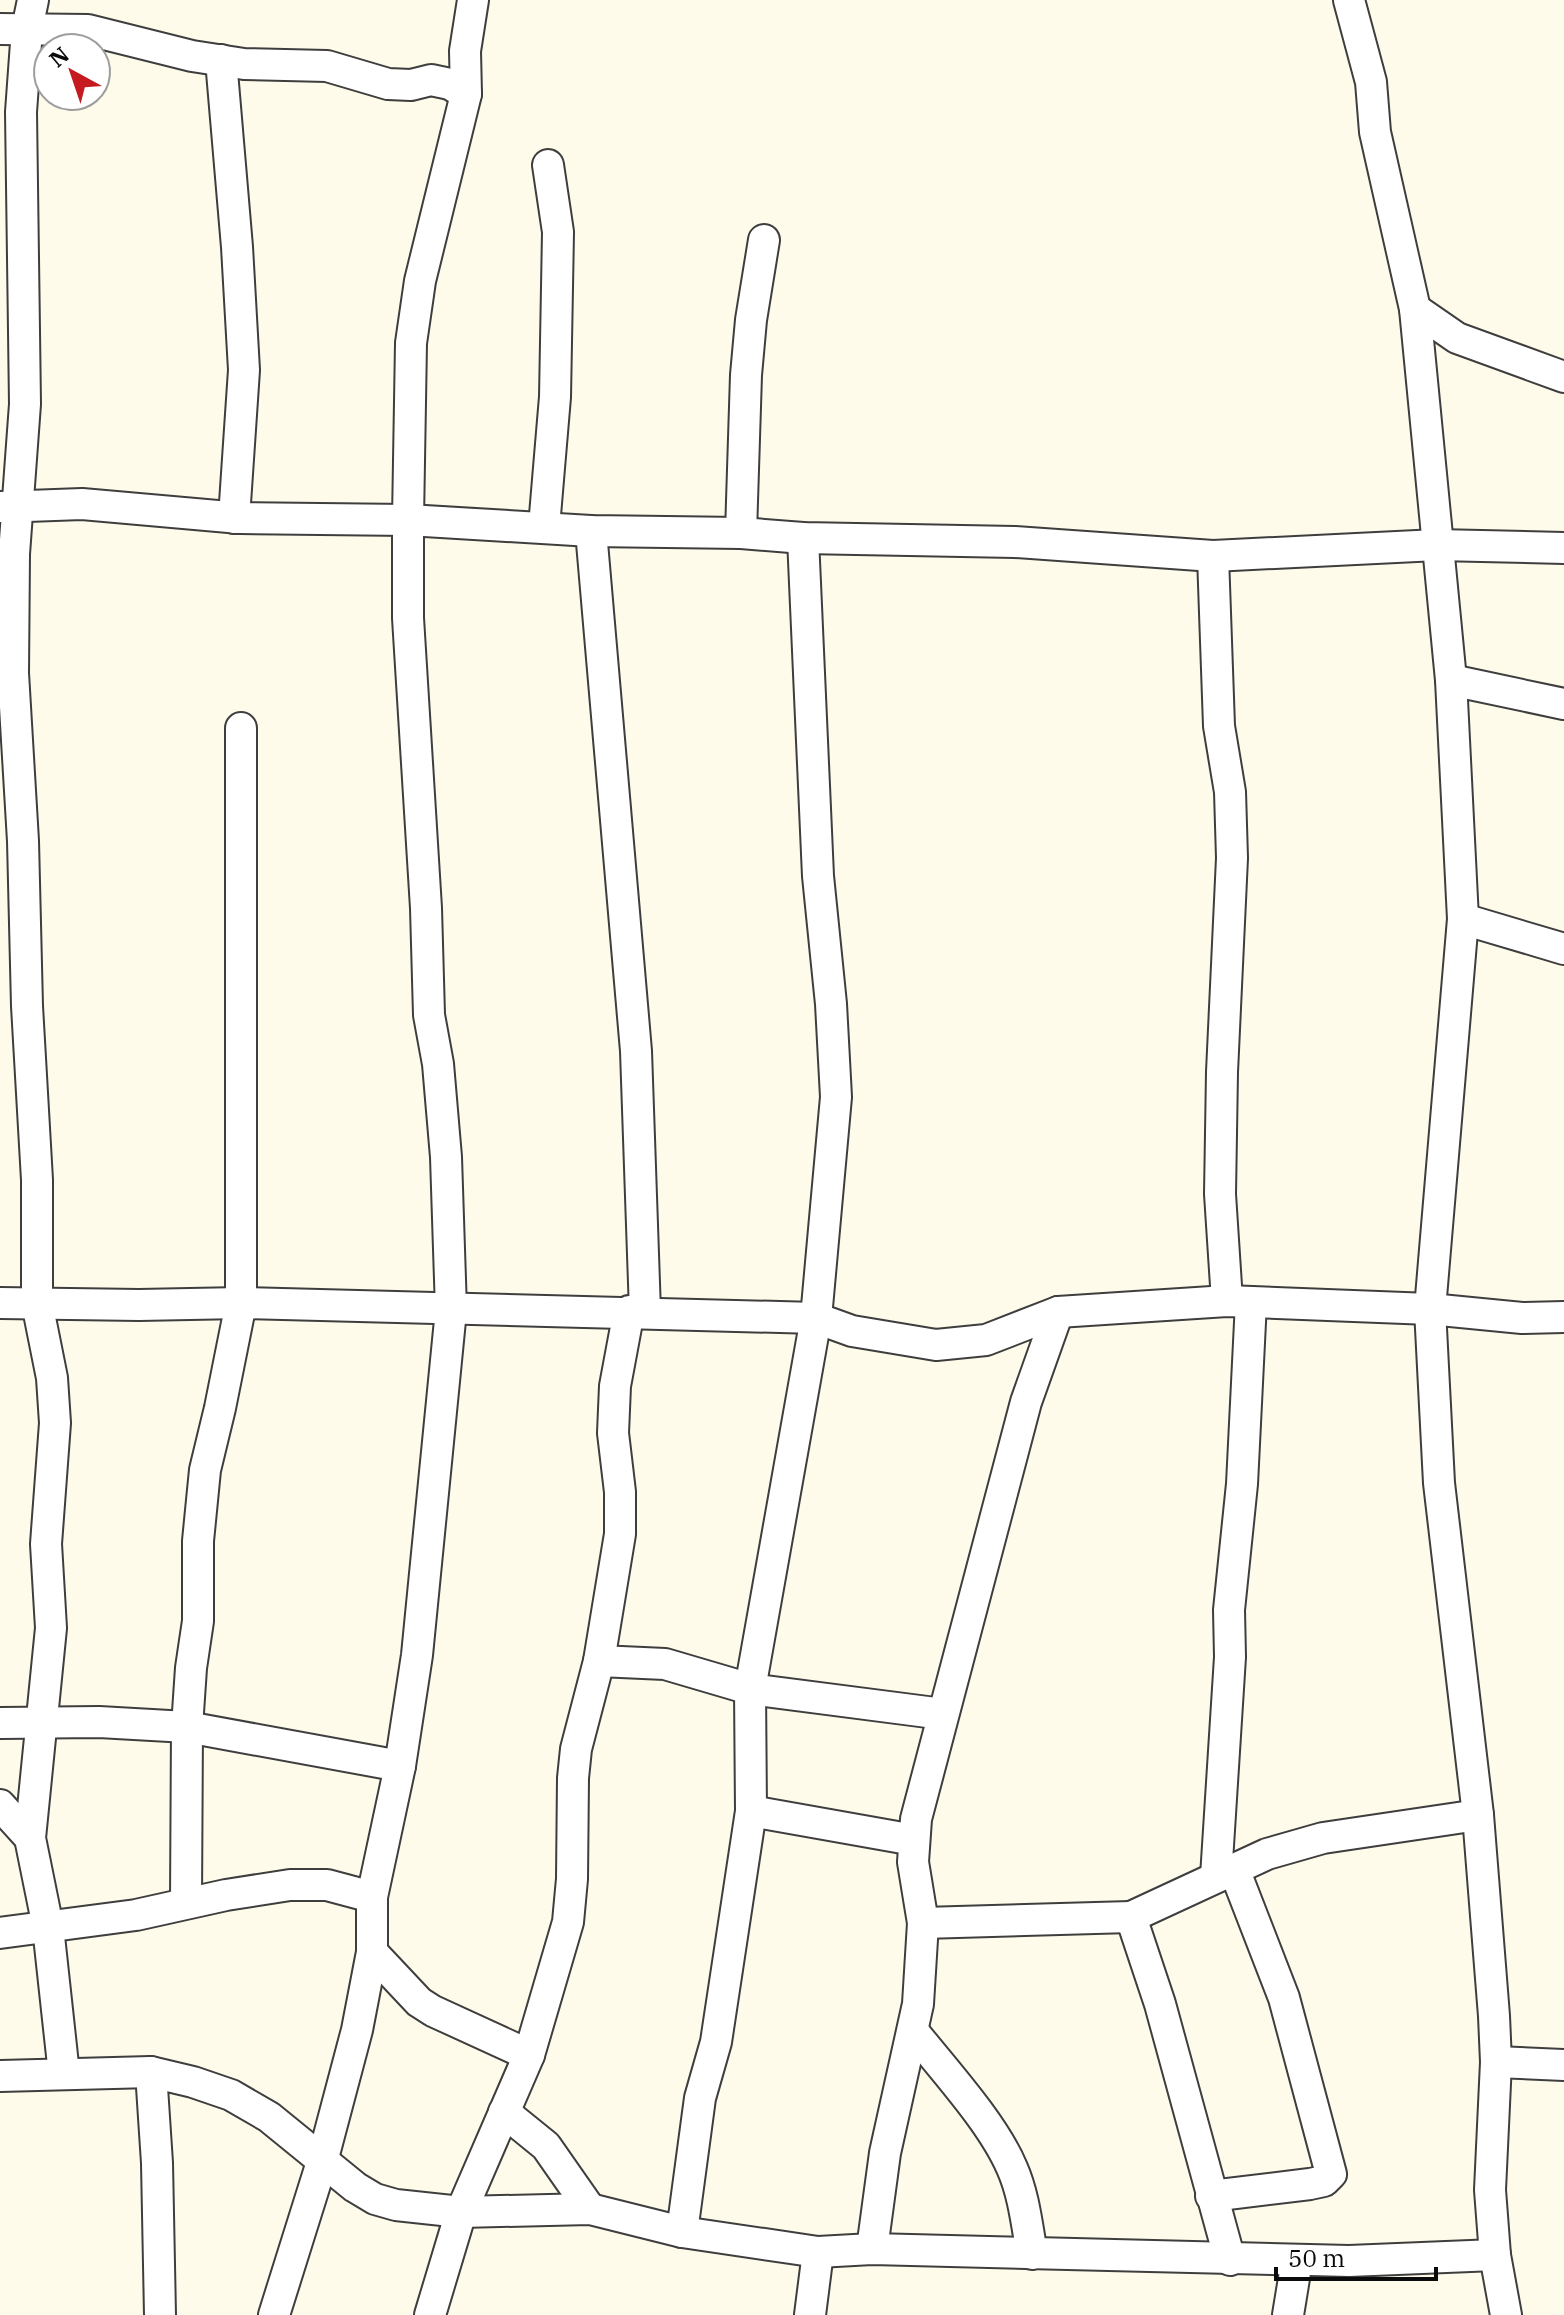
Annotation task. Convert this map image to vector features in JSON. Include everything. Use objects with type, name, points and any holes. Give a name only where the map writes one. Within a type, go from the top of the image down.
[{"type":"street","points":[[274,2315],[322,2162],[357,2030],[372,1952],[372,1897],[400,1766],[417,1655],[451,1310],[446,1157],[438,1064],[429,1015],[426,908],[408,618],[408,520],[413,328],[420,281],[466,94],[465,51],[473,0]]},
{"type":"street","points":[[1349,0],[1371,82],[1375,132],[1415,309],[1451,680],[1463,919],[1430,1309],[1439,1483],[1478,1815],[1496,2062],[1490,2190],[1495,2255],[1506,2315]]},
{"type":"street","points":[[64,2074],[48,1927],[30,1838],[51,1628],[46,1544],[55,1423],[52,1378],[37,1303],[37,1180],[27,1006],[8,507],[25,404],[20,19],[88,30],[244,64],[327,66],[388,84],[411,85],[431,80],[450,84],[466,94]]},
{"type":"street","points":[[221,60],[244,370],[234,518]]},
{"type":"street","points":[[544,527],[555,397],[558,232],[548,165]]},
{"type":"street","points":[[741,533],[746,375],[764,240]]},
{"type":"street","points":[[1415,309],[1457,338],[1564,377]]},
{"type":"street","points":[[8,507],[82,504],[234,518],[408,520],[591,531],[1015,542],[1213,556],[1437,545],[1564,548]]},
{"type":"street","points":[[430,2315],[461,2212],[529,2055],[568,1922],[576,1749],[599,1661],[620,1534],[620,1492],[613,1433],[615,1386],[637,1312],[636,1051],[591,531]]},
{"type":"street","points":[[682,2232],[700,2098],[716,2042],[728,1976],[751,1811],[750,1689],[816,1318],[836,1097],[831,1004],[818,876],[803,538]]},
{"type":"street","points":[[1211,2196],[1310,2184],[1324,2181],[1331,2174],[1284,1998],[1225,1873],[1232,1564],[1242,1484],[1239,1302],[1220,1194],[1232,858],[1230,792],[1219,726],[1213,556]]},
{"type":"street","points":[[1451,680],[1564,704]]},
{"type":"street","points":[[186,1903],[187,1727],[198,1621],[198,1541],[205,1470],[241,1303],[241,728]]},
{"type":"street","points":[[1463,919],[1564,949]]},
{"type":"street","points":[[0,1303],[241,1303],[816,1318],[852,1331],[936,1345],[986,1340],[1058,1312],[1239,1302],[1430,1309],[1522,1318],[1564,1317]]},
{"type":"street","points":[[872,2249],[885,2153],[913,2031],[920,1981],[923,1923],[913,1862],[916,1819],[1026,1402],[1058,1312]]},
{"type":"street","points":[[599,1661],[665,1664],[750,1689],[943,1714]]},
{"type":"street","points":[[0,1723],[41,1721],[187,1727],[400,1766]]},
{"type":"street","points":[[0,1805],[30,1838]]},
{"type":"street","points":[[751,1811],[914,1840]]},
{"type":"street","points":[[923,1923],[1131,1917],[1267,1854],[1323,1838],[1478,1815]]},
{"type":"street","points":[[0,1933],[136,1915],[290,1885],[327,1885],[372,1897]]},
{"type":"street","points":[[1131,1917],[1160,2004],[1230,2260]]},
{"type":"street","points":[[372,1952],[419,2002],[529,2055]]},
{"type":"street","points":[[913,2031],[977,2111],[1012,2168],[1032,2254]]},
{"type":"street","points":[[1496,2062],[1564,2065]]},
{"type":"street","points":[[0,2076],[151,2072],[193,2082],[231,2095],[269,2117],[322,2162],[375,2199],[396,2205],[461,2212],[590,2209],[682,2232],[818,2252],[872,2249],[1349,2261],[1495,2255]]},
{"type":"street","points":[[151,2072],[157,2163],[160,2315]]},
{"type":"street","points":[[504,2112],[546,2146],[590,2209]]},
{"type":"street","points":[[810,2315],[818,2252]]},
{"type":"street","points":[[1288,2315],[1297,2260]]}]
